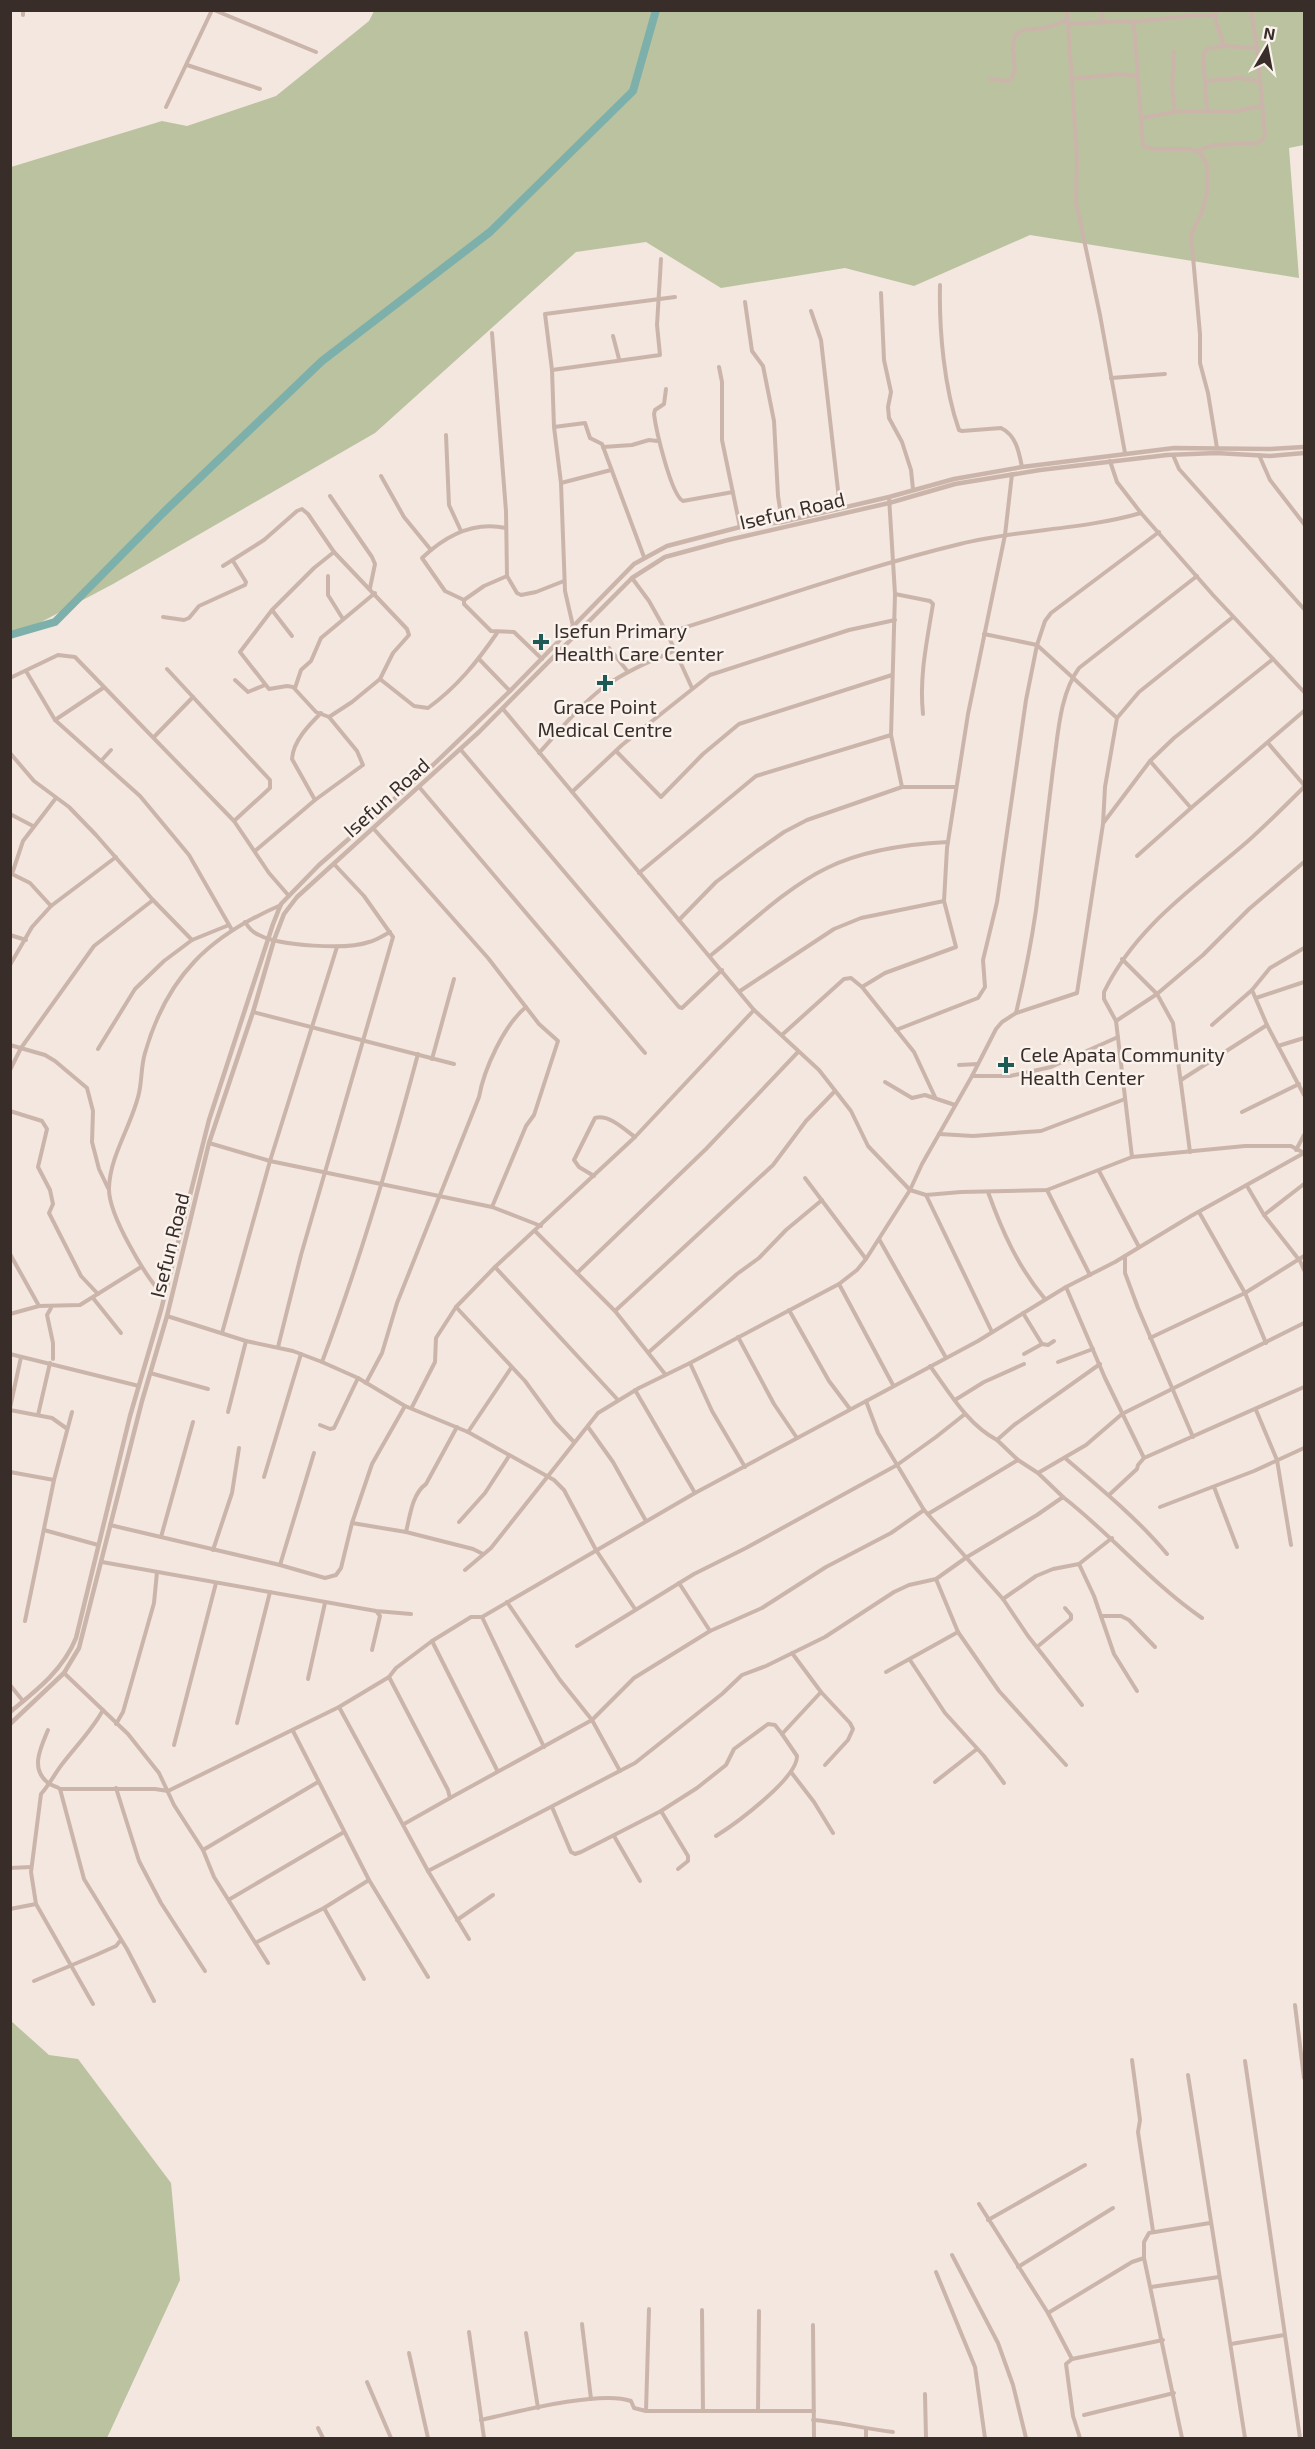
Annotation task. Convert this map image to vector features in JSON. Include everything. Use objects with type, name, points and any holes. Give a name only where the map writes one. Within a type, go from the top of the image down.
[{"type":"street","points":[[166,107],[213,10],[316,52]]},
{"type":"street","points":[[1067,10],[1077,157],[1076,202],[1100,315],[1125,453]]},
{"type":"street","points":[[1102,10],[1103,21]]},
{"type":"street","points":[[1215,10],[1214,16],[1222,34],[1222,46]]},
{"type":"street","points":[[1132,22],[1136,28],[1142,142],[1146,148],[1187,148],[1197,151],[1214,145],[1258,143],[1265,135],[1259,81],[1260,64],[1251,10]]},
{"type":"street","points":[[990,79],[1008,81],[1012,78],[1016,65],[1013,42],[1018,32],[1067,22],[1132,22],[1188,16],[1214,16]]},
{"type":"street","points":[[1207,110],[1205,51],[1222,46],[1257,48]]},
{"type":"street","points":[[1174,52],[1172,85],[1174,112]]},
{"type":"street","points":[[187,65],[260,89]]},
{"type":"street","points":[[1071,79],[1119,74],[1137,76]]},
{"type":"street","points":[[1206,81],[1239,78],[1259,81]]},
{"type":"street","points":[[1141,118],[1174,112],[1207,110],[1228,112],[1261,106]]},
{"type":"street","points":[[1197,151],[1207,165],[1202,212],[1191,235],[1200,334],[1199,355],[1217,448]]},
{"type":"street","points":[[552,370],[660,355],[658,298],[661,259]]},
{"type":"street","points":[[940,285],[939,322],[950,394],[959,430],[1001,428],[1005,430],[1018,447],[1022,467]]},
{"type":"street","points":[[881,293],[885,360],[891,392],[888,407],[889,418],[902,442],[911,470],[913,489]]},
{"type":"street","points":[[573,626],[564,580],[561,483],[545,314],[675,297]]},
{"type":"street","points":[[745,302],[752,351],[763,366],[774,421],[778,496],[782,522]]},
{"type":"street","points":[[811,311],[821,340],[840,508]]},
{"type":"street","points":[[492,333],[506,528],[507,576],[517,593],[521,595],[557,585],[564,580]]},
{"type":"street","points":[[613,336],[619,359]]},
{"type":"street","points":[[719,367],[722,382],[722,440],[740,527]]},
{"type":"street","points":[[1111,378],[1165,374]]},
{"type":"street","points":[[666,389],[664,404],[654,414],[657,441],[676,496],[680,501],[733,492]]},
{"type":"street","points":[[554,427],[585,423],[590,438],[602,444],[644,557]]},
{"type":"street","points":[[446,435],[449,505],[461,531]]},
{"type":"street","points":[[603,447],[657,441]]},
{"type":"street","name":"Isefun Road","points":[[10,1712],[42,1686],[63,1664],[76,1638],[98,1545],[209,1120],[267,938],[282,904],[319,865],[378,816],[433,765],[542,659],[634,564],[667,546],[740,527],[782,522],[840,508],[889,500],[913,489],[1022,467],[1174,448],[1305,447]]},
{"type":"street","name":"Isefun Road","points":[[10,1724],[64,1673],[79,1648],[167,1316],[209,1143],[274,940],[288,908],[372,827],[420,788],[461,750],[632,578],[665,557],[955,484],[1012,474],[1173,455],[1305,453]]},
{"type":"street","points":[[1173,455],[1179,469],[1305,609]]},
{"type":"street","points":[[1259,455],[1270,480],[1305,524]]},
{"type":"street","points":[[1110,461],[1118,482],[1141,513],[1233,617],[1305,692]]},
{"type":"street","points":[[561,483],[611,470]]},
{"type":"street","points":[[861,987],[885,973],[956,947],[944,901],[948,842],[984,634],[1005,535],[1012,474]]},
{"type":"street","points":[[381,476],[404,517],[431,550]]},
{"type":"street","points":[[330,495],[372,557],[375,564],[370,588]]},
{"type":"street","points":[[889,500],[896,594],[891,735],[902,787]]},
{"type":"street","points":[[223,566],[264,540],[302,509],[308,513],[334,552],[407,629],[409,635],[393,653],[380,678],[352,702],[329,717]]},
{"type":"street","points":[[667,633],[960,544],[1005,535],[1114,521],[1141,513]]},
{"type":"street","points":[[464,600],[445,591],[422,558],[461,531],[482,526],[506,528]]},
{"type":"street","points":[[896,1030],[978,998],[985,987],[983,960],[997,902],[1013,784],[1037,645],[1045,621],[1051,614],[1159,532]]},
{"type":"street","points":[[255,851],[315,800],[361,768],[363,762],[357,751],[329,717],[316,712],[295,688],[287,686],[269,689],[240,652],[272,610],[314,568],[334,552]]},
{"type":"street","points":[[163,617],[184,620],[189,618],[199,606],[245,585],[246,582],[233,561]]},
{"type":"street","points":[[328,576],[328,595],[343,619]]},
{"type":"street","points":[[464,600],[484,586],[507,576]]},
{"type":"street","points":[[1016,1013],[1036,911],[1057,741],[1063,707],[1073,677],[1079,668],[1197,576]]},
{"type":"street","points":[[632,578],[649,601],[667,633],[692,688]]},
{"type":"street","points":[[557,585],[565,591]]},
{"type":"street","points":[[295,688],[301,670],[314,655],[317,643],[375,593]]},
{"type":"street","points":[[896,594],[930,601],[933,604],[922,673],[923,714]]},
{"type":"street","points":[[464,600],[464,604],[488,629],[497,633]]},
{"type":"street","points":[[272,610],[292,636]]},
{"type":"street","points":[[465,1570],[491,1548],[598,1413],[635,1390],[839,1284],[857,1270],[866,1259],[910,1190],[996,1029],[1016,1013],[1074,994],[1079,989],[1103,824],[1105,787],[1118,718],[1138,692],[1233,617]]},
{"type":"street","points":[[572,792],[616,751],[710,675],[849,630],[895,620]]},
{"type":"street","points":[[380,678],[414,706],[428,708],[450,691],[479,659],[497,633],[506,630],[514,632],[542,659]]},
{"type":"street","points":[[984,634],[1037,645],[1118,718]]},
{"type":"street","points":[[609,648],[628,672]]},
{"type":"street","points":[[539,753],[583,704],[628,672],[674,651]]},
{"type":"street","points":[[10,678],[58,655],[75,657],[234,821],[289,896]]},
{"type":"street","points":[[479,659],[510,691]]},
{"type":"street","points":[[1103,824],[1150,761],[1174,738],[1273,659]]},
{"type":"street","points":[[167,669],[270,780],[270,788],[234,821]]},
{"type":"street","points":[[26,671],[55,720],[140,796],[189,855],[230,928]]},
{"type":"street","points":[[616,751],[661,797],[703,754],[739,724],[892,675]]},
{"type":"street","points":[[235,680],[248,692],[265,685]]},
{"type":"street","points":[[55,720],[104,688]]},
{"type":"street","points":[[154,737],[193,697]]},
{"type":"street","points":[[503,709],[754,1010],[783,1034],[798,1052],[819,1070],[851,1111],[868,1146],[898,1181],[910,1190],[926,1195],[1047,1190],[1132,1157],[1245,1146],[1280,1145],[1291,1146],[1304,1153]]},
{"type":"street","points":[[1137,856],[1305,711]]},
{"type":"street","points":[[315,800],[292,759],[293,751],[307,727],[321,712]]},
{"type":"street","points":[[639,873],[756,776],[891,735]]},
{"type":"street","points":[[1132,1157],[1116,1021],[1104,996],[1122,959],[1148,929],[1188,891],[1249,840],[1305,786],[1268,742]]},
{"type":"street","points":[[101,761],[111,750]]},
{"type":"street","points":[[461,750],[679,1007],[682,1008],[722,970]]},
{"type":"street","points":[[10,753],[34,781],[76,814],[192,940]]},
{"type":"street","points":[[1150,761],[1191,808]]},
{"type":"street","points":[[679,920],[716,882],[784,832],[807,820],[902,787],[956,787]]},
{"type":"street","points":[[420,788],[645,1053]]},
{"type":"street","points":[[51,906],[30,883],[11,874],[23,841],[56,798]]},
{"type":"street","points":[[10,814],[33,826]]},
{"type":"street","points":[[372,827],[488,958],[539,1024],[557,1039],[558,1044],[534,1115],[526,1126],[492,1208]]},
{"type":"street","points":[[710,956],[796,887],[827,868],[861,856],[908,845],[948,842]]},
{"type":"street","points":[[10,965],[32,927],[51,906],[116,857]]},
{"type":"street","points":[[1116,1021],[1157,994],[1203,955],[1249,909],[1305,862]]},
{"type":"street","points":[[278,1347],[301,1255],[393,937],[364,896],[334,864]]},
{"type":"street","points":[[10,1070],[21,1048],[94,946],[153,900]]},
{"type":"street","points":[[740,992],[834,929],[861,918],[944,901]]},
{"type":"street","points":[[98,1049],[135,989],[164,961],[192,940],[245,922],[282,904]]},
{"type":"street","points":[[245,922],[251,930],[274,940],[337,947],[369,943],[390,932]]},
{"type":"street","points":[[109,1188],[139,1093],[144,1055],[165,1000],[190,966],[230,928]]},
{"type":"street","points":[[10,934],[26,940]]},
{"type":"street","points":[[222,1333],[270,1161],[337,947]]},
{"type":"street","points":[[1212,1024],[1252,990],[1270,968],[1305,948]]},
{"type":"street","points":[[1122,959],[1157,994],[1172,1018],[1181,1080],[1182,1108],[1190,1152]]},
{"type":"street","points":[[783,1034],[844,980],[851,978],[914,1052],[935,1097]]},
{"type":"street","points":[[432,1059],[454,979]]},
{"type":"street","points":[[1256,998],[1305,982]]},
{"type":"street","points":[[1252,990],[1267,1025],[1305,1095]]},
{"type":"street","points":[[366,1383],[381,1353],[397,1303],[496,1051],[509,1024],[526,1007]]},
{"type":"street","points":[[412,1407],[435,1362],[436,1338],[456,1307],[495,1267],[635,1137],[754,1010]]},
{"type":"street","points":[[253,1011],[454,1064]]},
{"type":"street","points":[[1181,1080],[1267,1025]]},
{"type":"street","points":[[972,1076],[1011,1076],[1051,1067],[1118,1037]]},
{"type":"street","points":[[1278,1046],[1305,1038]]},
{"type":"street","points":[[10,1045],[55,1061],[87,1088],[93,1111],[92,1142],[116,1215],[141,1267],[164,1296]]},
{"type":"street","points":[[577,1273],[706,1149],[798,1052]]},
{"type":"street","points":[[322,1362],[347,1297],[382,1185],[418,1054]]},
{"type":"street","points":[[959,1065],[978,1064]]},
{"type":"street","points":[[885,1082],[912,1098],[922,1095],[935,1097],[955,1105]]},
{"type":"street","points":[[1242,1112],[1299,1084]]},
{"type":"street","points":[[615,1311],[773,1165],[806,1121],[835,1091]]},
{"type":"street","points":[[939,1134],[973,1136],[1041,1131],[1125,1099]]},
{"type":"street","points":[[10,1111],[42,1121],[46,1125],[38,1167],[51,1190],[53,1204],[49,1213],[81,1276],[98,1294]]},
{"type":"street","points":[[594,1176],[579,1167],[574,1160],[596,1118],[601,1117],[612,1121],[635,1137]]},
{"type":"street","points":[[1296,1150],[1305,1135]]},
{"type":"street","points":[[209,1143],[270,1161],[492,1208],[541,1226]]},
{"type":"street","points":[[48,1730],[37,1764],[38,1772],[50,1785],[60,1789],[116,1788],[168,1791],[339,1707],[389,1677],[396,1668],[432,1641],[471,1617],[482,1617],[695,1493],[992,1332],[1045,1299],[1115,1262],[1304,1153]]},
{"type":"street","points":[[1099,1171],[1139,1247]]},
{"type":"street","points":[[805,1178],[866,1259]]},
{"type":"street","points":[[1264,1215],[1305,1184]]},
{"type":"street","points":[[1247,1186],[1264,1215],[1305,1270]]},
{"type":"street","points":[[1047,1190],[1090,1275]]},
{"type":"street","points":[[988,1192],[1002,1232],[1022,1268],[1045,1299]]},
{"type":"street","points":[[926,1195],[992,1332]]},
{"type":"street","points":[[649,1352],[737,1274],[759,1258],[786,1230],[822,1200]]},
{"type":"street","points":[[1199,1212],[1245,1293],[1266,1343]]},
{"type":"street","points":[[535,1231],[615,1311],[665,1374]]},
{"type":"street","points":[[879,1239],[945,1356]]},
{"type":"street","points":[[10,1254],[39,1306]]},
{"type":"street","points":[[1125,1256],[1125,1273],[1150,1338],[1193,1437]]},
{"type":"street","points":[[1150,1338],[1245,1293],[1305,1256]]},
{"type":"street","points":[[1115,1262],[1125,1273]]},
{"type":"street","points":[[10,1314],[39,1306],[80,1305],[141,1267]]},
{"type":"street","points":[[495,1267],[618,1400]]},
{"type":"street","points":[[839,1284],[893,1385]]},
{"type":"street","points":[[1066,1287],[1144,1458]]},
{"type":"street","points":[[93,1298],[121,1333]]},
{"type":"street","points":[[38,1415],[52,1361],[53,1343],[47,1315],[51,1307]]},
{"type":"street","points":[[456,1307],[525,1381],[555,1422],[574,1442]]},
{"type":"street","points":[[789,1310],[824,1374],[850,1409]]},
{"type":"street","points":[[1023,1313],[1042,1344]]},
{"type":"street","points":[[167,1316],[246,1341],[278,1347],[322,1362],[358,1378],[405,1406],[468,1432],[547,1476],[561,1485],[596,1550],[634,1609]]},
{"type":"street","points":[[1038,1473],[1086,1445],[1122,1414],[1305,1323]]},
{"type":"street","points":[[738,1337],[774,1404],[797,1438]]},
{"type":"street","points":[[228,1412],[246,1341]]},
{"type":"street","points":[[1024,1353],[1054,1341]]},
{"type":"street","points":[[1058,1362],[1093,1348]]},
{"type":"street","points":[[10,1354],[52,1361],[139,1386]]},
{"type":"street","points":[[264,1477],[301,1354]]},
{"type":"street","points":[[21,1357],[10,1409],[52,1418],[66,1428]]},
{"type":"street","points":[[690,1363],[712,1411],[746,1467]]},
{"type":"street","points":[[955,1400],[984,1382],[1024,1364]]},
{"type":"street","points":[[997,1440],[1014,1425],[1100,1364]]},
{"type":"street","points":[[930,1366],[965,1414],[980,1430],[997,1440],[1018,1460],[1038,1473],[1113,1538],[1155,1581],[1202,1618]]},
{"type":"street","points":[[468,1432],[511,1368]]},
{"type":"street","points":[[150,1374],[208,1389]]},
{"type":"street","points":[[320,1425],[330,1429],[334,1428],[358,1378]]},
{"type":"street","points":[[1109,1495],[1137,1469],[1144,1458],[1305,1387]]},
{"type":"street","points":[[635,1390],[695,1493]]},
{"type":"street","points":[[866,1401],[878,1433],[924,1510],[1003,1599],[1082,1705]]},
{"type":"street","points":[[110,1525],[280,1565],[325,1578],[336,1575],[341,1568],[352,1523],[372,1464],[405,1406]]},
{"type":"street","points":[[1256,1410],[1277,1460],[1291,1545]]},
{"type":"street","points":[[26,1621],[54,1480],[72,1412]]},
{"type":"street","points":[[577,1646],[679,1583],[897,1465],[965,1414]]},
{"type":"street","points":[[161,1537],[193,1422]]},
{"type":"street","points":[[588,1426],[613,1462],[646,1521]]},
{"type":"street","points":[[406,1532],[415,1497],[419,1489],[426,1484],[458,1427]]},
{"type":"street","points":[[213,1550],[232,1493],[239,1448]]},
{"type":"street","points":[[1160,1507],[1214,1487],[1305,1448]]},
{"type":"street","points":[[280,1565],[314,1453]]},
{"type":"street","points":[[459,1522],[481,1498],[509,1456]]},
{"type":"street","points":[[1065,1458],[1109,1495],[1153,1537],[1167,1554]]},
{"type":"street","points":[[928,1514],[1018,1460]]},
{"type":"street","points":[[10,1472],[54,1480]]},
{"type":"street","points":[[1214,1487],[1237,1547]]},
{"type":"street","points":[[428,1872],[635,1763],[722,1695],[742,1675],[825,1636],[894,1592],[909,1585],[936,1579],[1063,1497]]},
{"type":"street","points":[[404,1824],[497,1770],[592,1720],[633,1678],[710,1631],[762,1608],[826,1567],[891,1533],[924,1510]]},
{"type":"street","points":[[352,1523],[406,1532],[473,1549],[483,1554]]},
{"type":"street","points":[[44,1530],[98,1545]]},
{"type":"street","points":[[1003,1599],[1036,1576],[1053,1569],[1079,1564],[1113,1538]]},
{"type":"street","points":[[102,1562],[325,1603],[411,1614]]},
{"type":"street","points":[[1079,1564],[1094,1596],[1114,1654],[1137,1691]]},
{"type":"street","points":[[116,1724],[123,1712],[154,1604],[158,1572]]},
{"type":"street","points":[[936,1579],[958,1632],[999,1691],[1066,1765]]},
{"type":"street","points":[[174,1745],[216,1583]]},
{"type":"street","points":[[679,1583],[710,1631]]},
{"type":"street","points":[[237,1723],[270,1592]]},
{"type":"street","points":[[507,1602],[560,1680],[592,1720],[620,1771]]},
{"type":"street","points":[[308,1679],[325,1603]]},
{"type":"street","points":[[84,1605],[91,1607]]},
{"type":"street","points":[[1037,1647],[1071,1619],[1071,1615],[1065,1608]]},
{"type":"street","points":[[372,1650],[380,1616],[376,1611]]},
{"type":"street","points":[[1101,1616],[1121,1616],[1129,1620],[1155,1647]]},
{"type":"street","points":[[482,1617],[544,1747]]},
{"type":"street","points":[[886,1672],[958,1632]]},
{"type":"street","points":[[432,1641],[497,1770]]},
{"type":"street","points":[[792,1653],[853,1729],[848,1740],[825,1765]]},
{"type":"street","points":[[910,1660],[945,1713],[1004,1783]]},
{"type":"street","points":[[64,1673],[128,1734],[159,1773],[174,1805],[203,1850],[214,1877],[230,1899],[268,1963]]},
{"type":"street","points":[[389,1677],[448,1790],[450,1798]]},
{"type":"street","points":[[10,1685],[23,1701]]},
{"type":"street","points":[[782,1734],[821,1692]]},
{"type":"street","points":[[339,1707],[428,1872],[469,1939]]},
{"type":"street","points":[[93,2004],[36,1904],[31,1886],[31,1867],[41,1794],[50,1785],[61,1765],[93,1727],[103,1710]]},
{"type":"street","points":[[552,1807],[571,1852],[575,1854],[661,1811],[697,1788],[726,1765],[734,1749],[768,1724],[775,1725],[797,1756],[796,1763],[791,1772],[754,1810],[716,1836]]},
{"type":"street","points":[[293,1731],[369,1880],[429,1977]]},
{"type":"street","points":[[935,1782],[977,1749]]},
{"type":"street","points":[[791,1772],[814,1802],[833,1833]]},
{"type":"street","points":[[203,1850],[318,1782]]},
{"type":"street","points":[[116,1788],[139,1861],[161,1903],[205,1971]]},
{"type":"street","points":[[60,1789],[84,1879],[127,1949],[154,2001]]},
{"type":"street","points":[[661,1811],[688,1856],[688,1861],[678,1869]]},
{"type":"street","points":[[230,1899],[344,1832]]},
{"type":"street","points":[[614,1836],[640,1881]]},
{"type":"street","points":[[10,1868],[31,1867]]},
{"type":"street","points":[[257,1942],[324,1908],[369,1880]]},
{"type":"street","points":[[457,1920],[493,1895]]},
{"type":"street","points":[[10,1910],[36,1904]]},
{"type":"street","points":[[324,1908],[364,1979]]},
{"type":"street","points":[[34,1981],[96,1955],[120,1941]]},
{"type":"street","points":[[1295,2005],[1305,2078]]},
{"type":"street","points":[[1132,2060],[1140,2120],[1138,2133],[1153,2231]]},
{"type":"street","points":[[1245,2061],[1300,2439]]},
{"type":"street","points":[[1188,2075],[1245,2439]]},
{"type":"street","points":[[988,2220],[1085,2165]]},
{"type":"street","points":[[979,2204],[1048,2313],[1072,2359]]},
{"type":"street","points":[[1018,2267],[1113,2208]]},
{"type":"street","points":[[1182,2439],[1144,2258],[1146,2236],[1153,2231],[1210,2223]]},
{"type":"street","points":[[952,2255],[998,2343],[1013,2385],[1026,2439]]},
{"type":"street","points":[[1048,2313],[1132,2262],[1144,2258]]},
{"type":"street","points":[[936,2272],[975,2367],[985,2439]]},
{"type":"street","points":[[1151,2287],[1219,2277]]},
{"type":"street","points":[[646,2411],[649,2309]]},
{"type":"street","points":[[702,2310],[703,2411]]},
{"type":"street","points":[[758,2411],[759,2311]]},
{"type":"street","points":[[582,2324],[591,2398]]},
{"type":"street","points":[[813,2325],[814,2439]]},
{"type":"street","points":[[469,2332],[484,2439]]},
{"type":"street","points":[[526,2333],[538,2408]]},
{"type":"street","points":[[1231,2344],[1284,2335]]},
{"type":"street","points":[[1080,2439],[1066,2364],[1072,2359],[1163,2340]]},
{"type":"street","points":[[409,2353],[428,2439]]},
{"type":"street","points":[[367,2382],[391,2439]]},
{"type":"street","points":[[1084,2415],[1174,2393]]},
{"type":"street","points":[[925,2394],[926,2439]]},
{"type":"street","points":[[481,2420],[591,2398],[627,2400],[631,2401],[634,2408],[646,2411],[814,2411]]},
{"type":"street","points":[[813,2420],[840,2422],[866,2429],[893,2432]]},
{"type":"street","points":[[318,2428],[322,2439]]},
{"type":"street","points":[[866,2429],[866,2439]]},
{"type":"green space","points":[[374,11],[1304,11],[1304,145],[1289,148],[1299,278],[1030,235],[914,286],[845,268],[721,288],[646,242],[576,252],[375,433],[113,584],[11,638],[11,167],[162,121],[187,126],[276,96],[369,21]]},
{"type":"green space","points":[[11,2021],[49,2055],[78,2059],[171,2183],[180,2280],[107,2438],[11,2438]]},
{"type":"waterway","points":[[10,635],[55,622],[164,512],[322,361],[490,232],[633,91],[656,10]]},
{"type":"place","name":"Isefun Primary Health Care Center","points":[[541,642]]},
{"type":"place","name":"Grace Point Medical Centre","points":[[605,683]]},
{"type":"place","name":"Cele Apata Community Health Center","points":[[1006,1065]]}]
